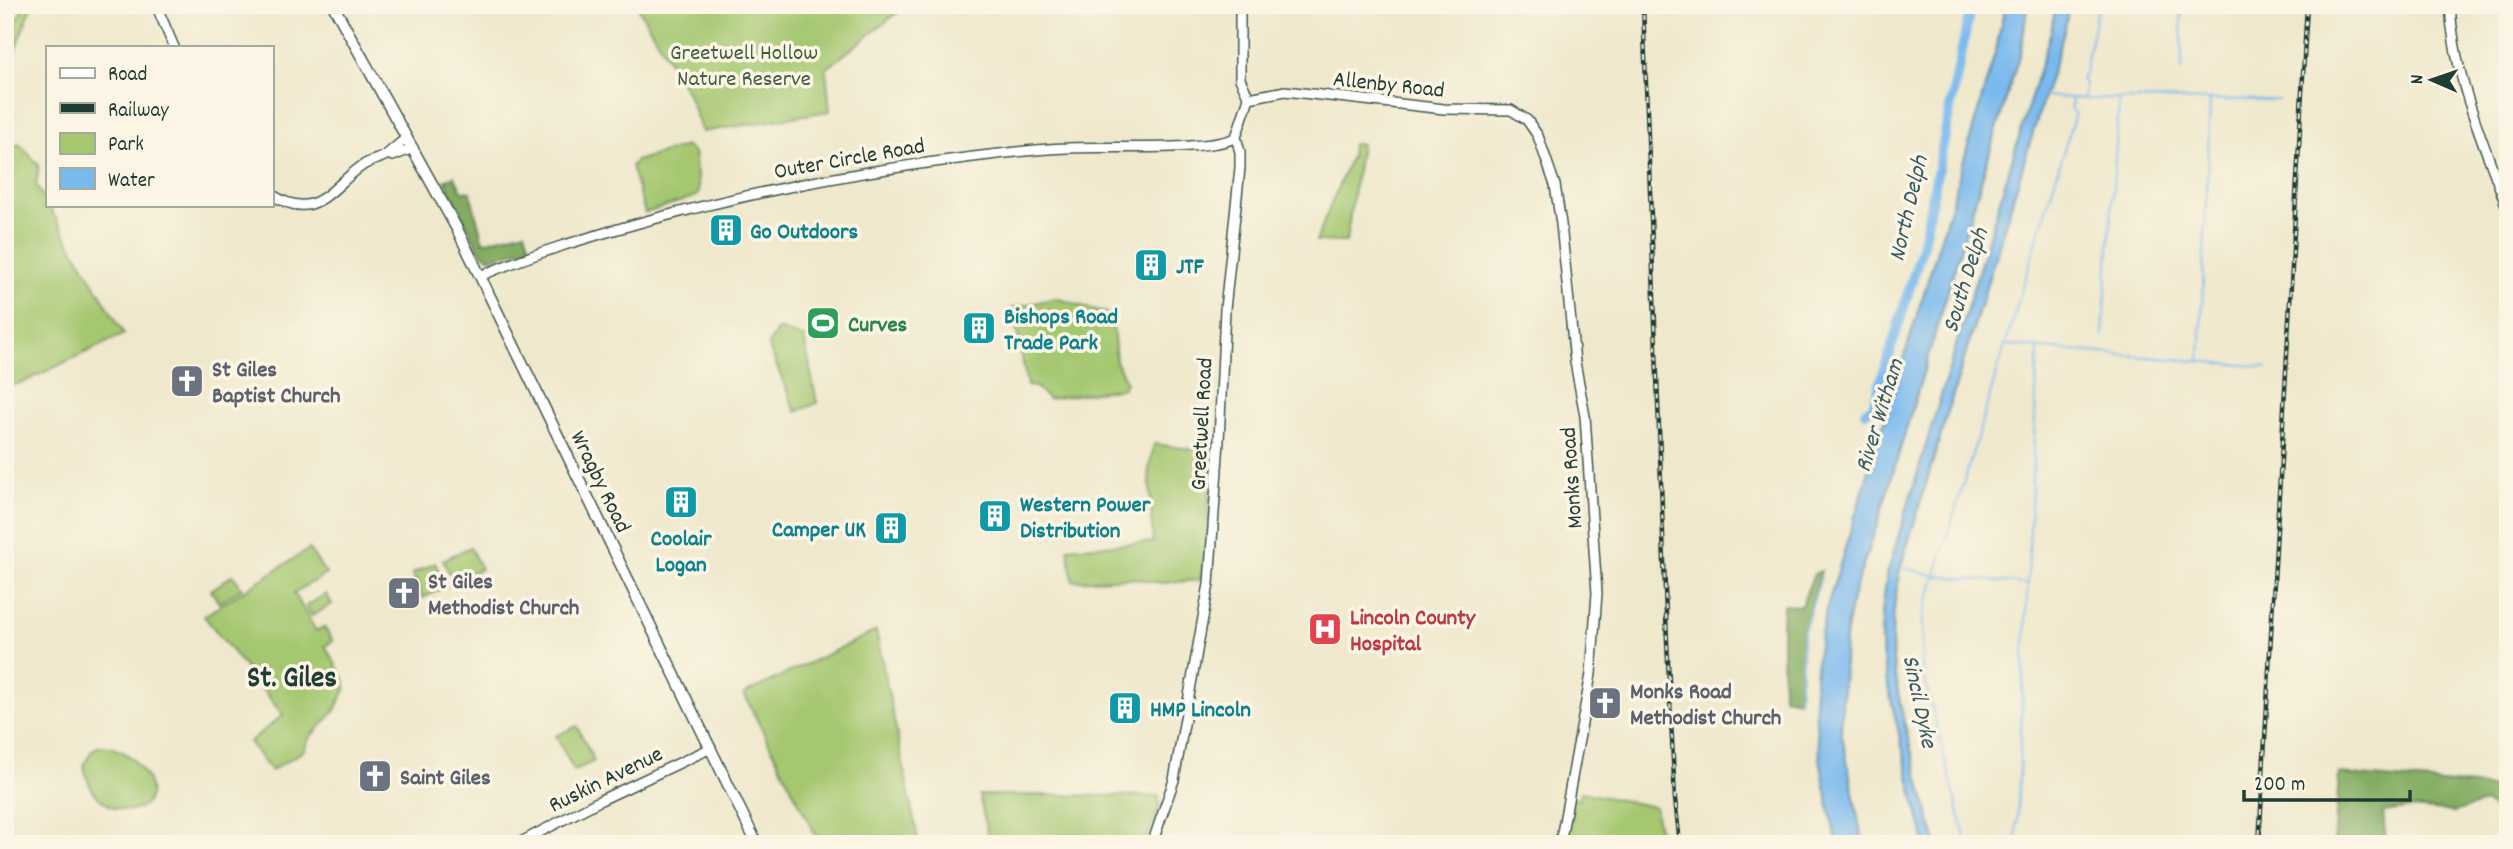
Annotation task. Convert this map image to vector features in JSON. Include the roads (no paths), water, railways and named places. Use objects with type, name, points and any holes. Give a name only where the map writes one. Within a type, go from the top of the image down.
[{"type":"main road","points":[[156,5],[174,46]]},
{"type":"main road","name":"Wragby Road","points":[[333,5],[452,219],[757,844]]},
{"type":"main road","points":[[1240,5],[1240,79],[1249,98]]},
{"type":"main road","points":[[2450,5],[2455,57],[2464,92],[2508,211]]},
{"type":"main road","name":"Allenby Road","points":[[1249,98],[1285,92],[1444,109],[1506,110],[1524,117]]},
{"type":"main road","name":"Greetwell Road","points":[[1152,844],[1174,780],[1209,584],[1225,309],[1240,168],[1236,137],[1249,98]]},
{"type":"main road","name":"Monks Road","points":[[1524,117],[1535,131],[1553,177],[1562,224],[1575,362],[1585,416],[1597,582],[1596,634],[1591,674],[1560,844]]},
{"type":"main road","name":"Outer Circle Road","points":[[480,275],[558,246],[637,223],[713,203],[821,181],[1009,153],[1070,147],[1211,145],[1236,137]]},
{"type":"main road","points":[[388,154],[390,149],[407,138]]},
{"type":"main road","points":[[273,195],[298,206],[314,204],[328,197],[365,164],[388,154],[393,156],[413,148]]},
{"type":"main road","name":"Ruskin Avenue","points":[[517,844],[590,805],[711,748]]},
{"type":"water","points":[[2005,5],[2028,5],[2021,49],[1879,519],[1852,598],[1845,638],[1841,730],[1863,844],[1837,844],[1816,728],[1815,680],[1820,639],[1826,610],[1947,218],[1997,46]]},
{"type":"water","points":[[2056,5],[2069,5],[2065,28],[1900,569],[1896,591],[1892,649],[1896,683],[1936,844],[1925,844],[1887,683],[1881,646],[1887,574],[2051,31]]},
{"type":"waterway","name":"North Delph","points":[[1865,412],[1873,407],[1922,248],[1971,5]]},
{"type":"waterway","points":[[2084,98],[2085,84],[2081,80],[2098,5]]},
{"type":"waterway","points":[[2181,5],[2182,71]]},
{"type":"waterway","points":[[2044,96],[2084,99],[2278,100]]},
{"type":"waterway","name":"Sincil Dyke","points":[[1967,844],[1922,669],[1923,617],[2075,114],[2071,109],[2072,98]]},
{"type":"waterway","points":[[2103,337],[2119,99]]},
{"type":"waterway","points":[[2200,362],[2210,100]]},
{"type":"waterway","points":[[2006,345],[2266,367]]},
{"type":"waterway","points":[[2016,844],[2038,348]]},
{"type":"waterway","points":[[1901,567],[1935,576],[2027,584]]},
{"type":"waterway","points":[[1799,700],[1803,633],[1821,578]]},
{"type":"railway","points":[[1643,5],[1667,641],[1675,799],[1680,844]]},
{"type":"railway","points":[[2259,844],[2307,5]]},
{"type":"place","name":"Go Outdoors","points":[[726,230]]},
{"type":"place","name":"JTF","points":[[1151,265]]},
{"type":"place","name":"Curves","points":[[823,323]]},
{"type":"place","name":"Bishops Road Trade Park","points":[[979,328]]},
{"type":"place","name":"St Giles Baptist Church","points":[[187,381]]},
{"type":"place","name":"Coolair Logan","points":[[681,502]]},
{"type":"place","name":"Western Power Distribution","points":[[995,516]]},
{"type":"place","name":"Camper UK","points":[[891,528]]},
{"type":"place","name":"St Giles Methodist Church","points":[[404,593]]},
{"type":"place","name":"Lincoln County Hospital","points":[[1325,629]]},
{"type":"place","name":"Monks Road Methodist Church","points":[[1605,703]]},
{"type":"place","name":"HMP Lincoln","points":[[1125,708]]},
{"type":"place","name":"Saint Giles","points":[[375,776]]},
{"type":"district","name":"St. Giles","points":[[292,676]]},
{"type":"park label","name":"Greetwell Hollow Nature Reserve","points":[[744,64]]},
{"type":"water label","name":"South Delph","points":[[1964,280]]},
{"type":"water label","name":"River Witham","points":[[1878,415]]}]
